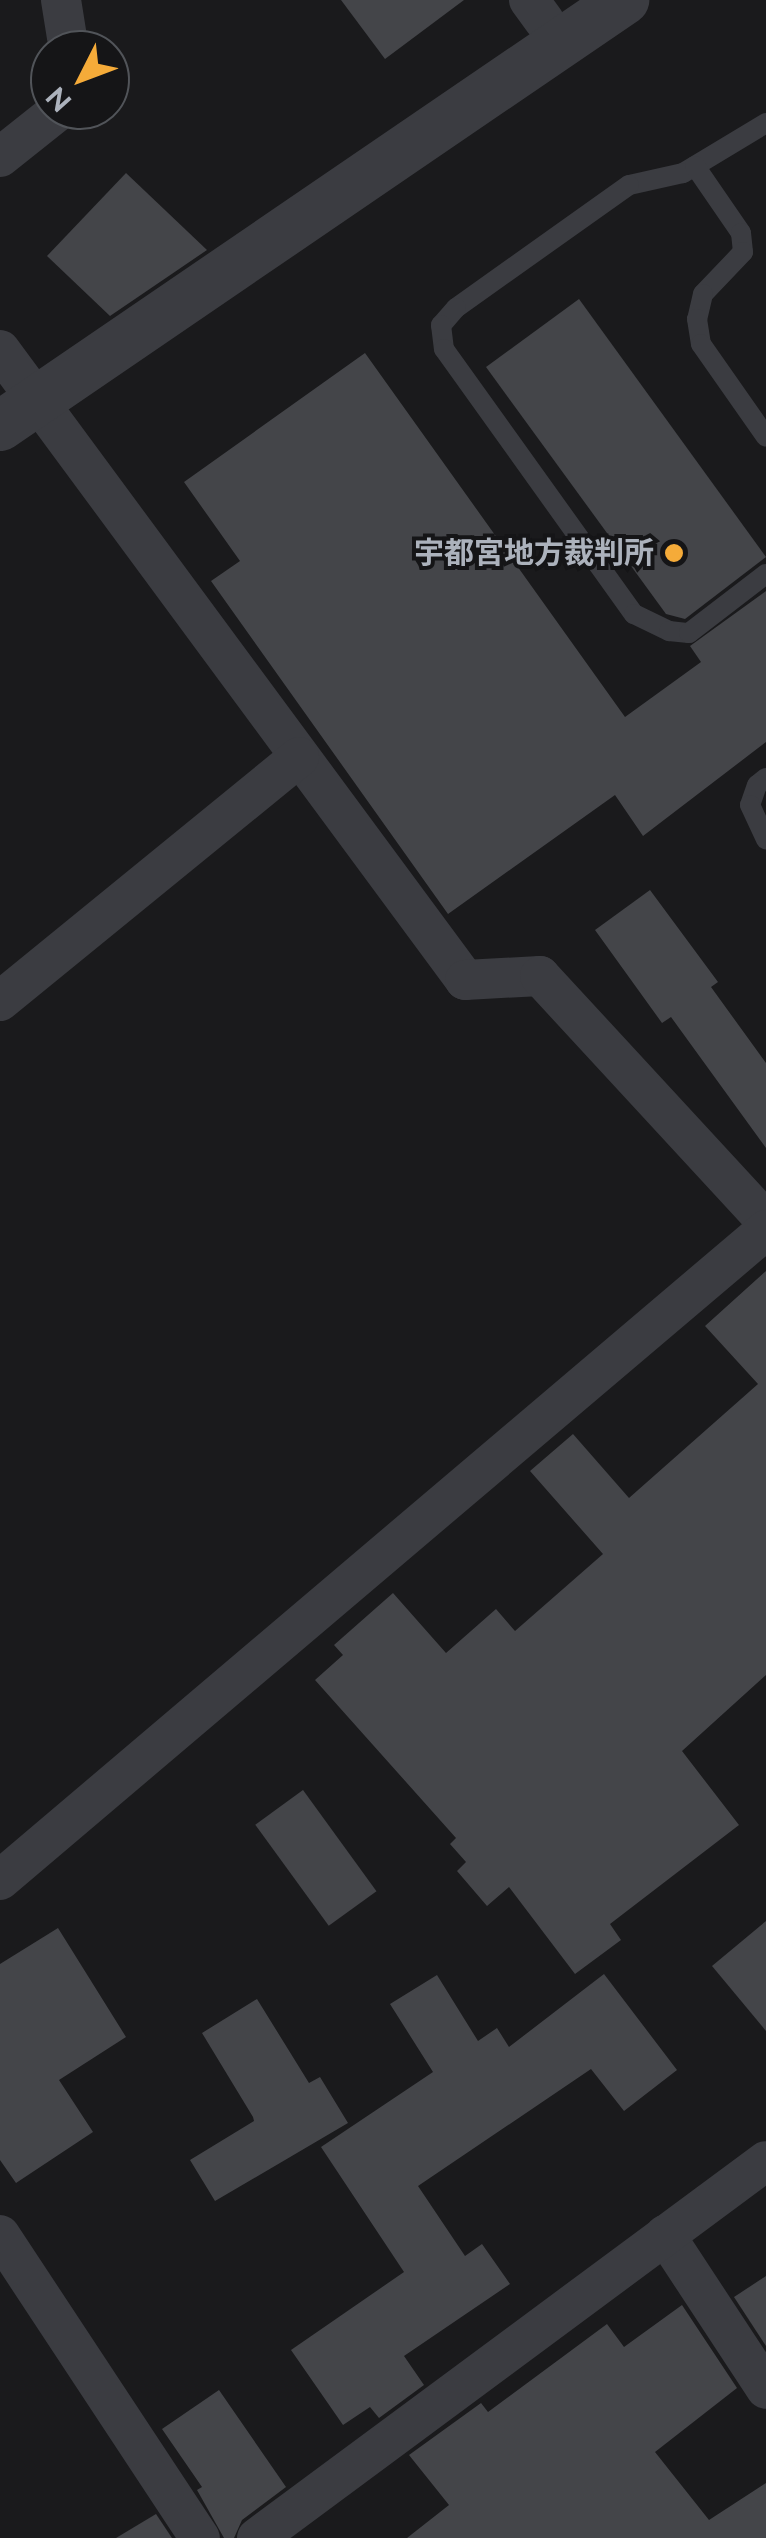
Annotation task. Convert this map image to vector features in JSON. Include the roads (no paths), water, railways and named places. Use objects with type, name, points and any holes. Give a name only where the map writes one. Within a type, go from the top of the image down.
[{"type":"street","points":[[61,0],[66,30]]},
{"type":"street","points":[[0,426],[624,0]]},
{"type":"street","points":[[0,157],[34,130]]},
{"type":"street","points":[[0,350],[465,980],[540,976],[766,1221]]},
{"type":"street","points":[[0,1001],[299,757]]},
{"type":"street","points":[[0,1880],[766,1230]]},
{"type":"street","points":[[257,2538],[766,2160]]},
{"type":"street","points":[[0,2235],[200,2538]]},
{"type":"street","points":[[665,2236],[766,2389]]},
{"type":"lane","points":[[766,123],[683,174],[629,185],[456,308],[441,325],[444,349],[634,614],[669,631],[690,632],[766,574]]},
{"type":"lane","points":[[695,166],[741,232],[743,252],[704,294],[697,319],[701,344],[766,437]]},
{"type":"lane","points":[[766,778],[756,786],[750,805],[766,840]]},
{"type":"place","name":"宇都宮地方裁判所","points":[[674,553]]}]
